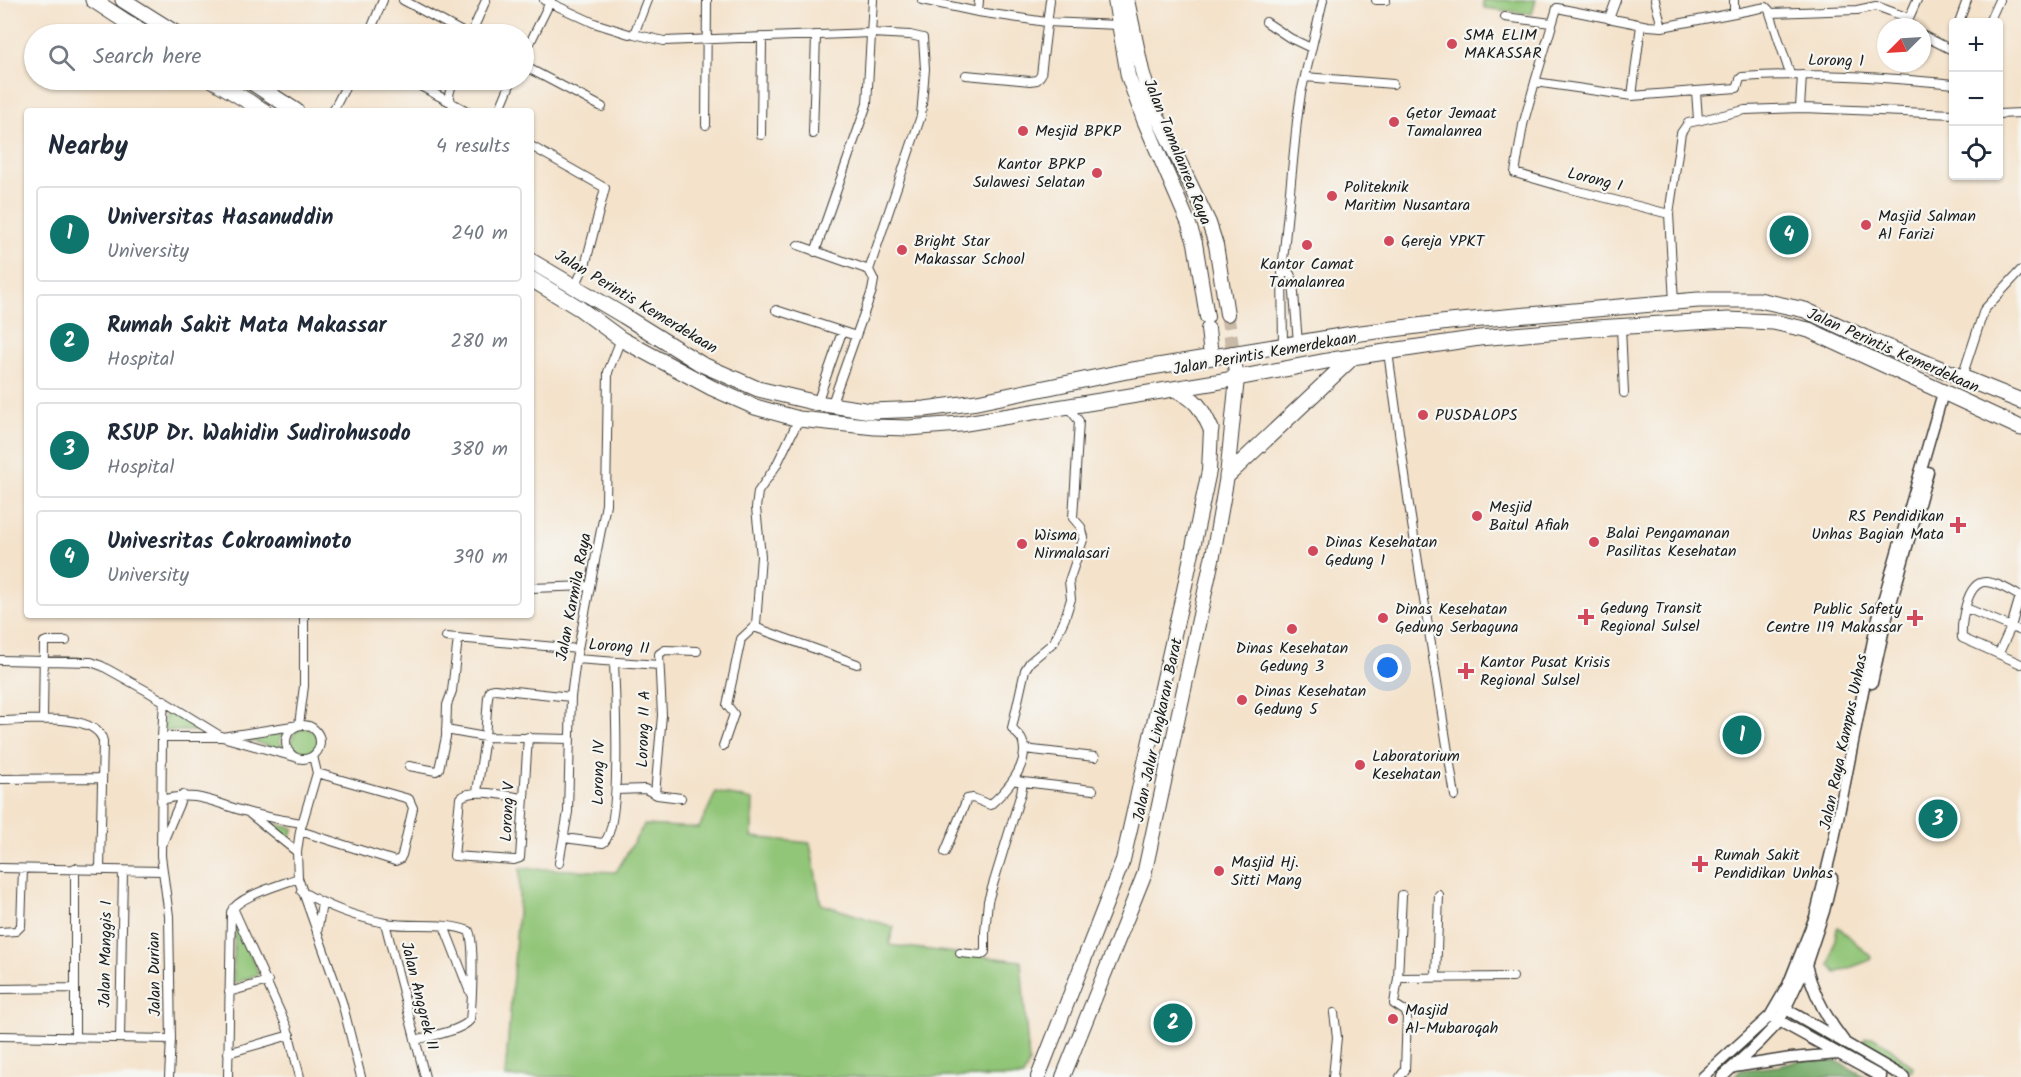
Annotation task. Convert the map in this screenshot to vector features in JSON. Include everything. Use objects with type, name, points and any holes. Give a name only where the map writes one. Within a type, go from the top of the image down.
[{"type":"highway","points":[[93,0],[130,24]]},
{"type":"highway","points":[[123,0],[161,24]]},
{"type":"highway","points":[[229,90],[259,108]]},
{"type":"highway","points":[[263,90],[291,108]]},
{"type":"highway","name":"Jalan Perintis Kemerdekaan","points":[[534,263],[701,364],[758,389],[824,404],[871,411],[925,409],[977,402],[1211,356],[1449,322],[1698,300],[1759,300],[1805,310],[1874,342],[2021,401]]},
{"type":"highway","name":"Jalan Perintis Kemerdekaan","points":[[534,281],[579,308],[621,339],[712,388],[755,407],[799,419],[875,427],[908,428],[960,424],[1216,382],[1354,356],[1479,338],[1728,320],[1773,322],[1809,330],[1946,394],[2020,424]]},
{"type":"highway","points":[[1698,300],[1698,322]]},
{"type":"highway","points":[[1239,352],[1244,377]]},
{"type":"highway","points":[[1211,356],[1216,382]]},
{"type":"highway","points":[[1227,476],[1354,356]]},
{"type":"highway","points":[[1175,388],[1191,396],[1200,405],[1211,429]]},
{"type":"main road","name":"Jalan Tamalanrea Raya","points":[[1115,0],[1128,76],[1195,243],[1211,356]]},
{"type":"main road","name":"Jalan Tamalanrea Raya","points":[[1127,0],[1142,71],[1156,116],[1209,224],[1216,245],[1227,314]]},
{"type":"main road","points":[[1128,76],[1142,71]]},
{"type":"main road","name":"Jalan Jalur Lingkaran Barat","points":[[1062,1077],[1144,875],[1212,560],[1244,377]]},
{"type":"main road","name":"Jalan Jalur Lingkaran Barat","points":[[1038,1077],[1123,860],[1209,471],[1211,429]]},
{"type":"street","points":[[373,24],[382,0]]},
{"type":"street","points":[[404,0],[449,24]]},
{"type":"street","points":[[473,24],[486,0]]},
{"type":"street","points":[[647,0],[634,34],[670,41],[871,33],[923,38],[925,46],[921,116],[869,270]]},
{"type":"street","points":[[706,125],[707,0]]},
{"type":"street","points":[[815,252],[867,104],[873,0]]},
{"type":"street","points":[[922,0],[978,12],[1046,22],[1119,25]]},
{"type":"street","points":[[978,12],[979,0]]},
{"type":"street","points":[[966,75],[1030,81],[1038,79],[1041,75],[1050,0]]},
{"type":"street","points":[[1290,344],[1282,271],[1297,121],[1323,0]]},
{"type":"street","points":[[1376,0],[1386,0]]},
{"type":"street","points":[[1609,19],[1616,0]]},
{"type":"street","points":[[1655,0],[1662,27]]},
{"type":"street","points":[[1734,0],[1734,13]]},
{"type":"street","points":[[1912,18],[1917,0]]},
{"type":"street","points":[[1960,18],[1967,0]]},
{"type":"street","points":[[1991,18],[2000,0]]},
{"type":"street","points":[[534,32],[548,1],[594,23],[629,34]]},
{"type":"street","points":[[1698,120],[1696,91],[1632,96],[1535,82],[1557,8],[1662,27],[1763,6],[1770,13],[1790,74]]},
{"type":"street","points":[[1770,13],[1857,10],[1876,6],[1906,18]]},
{"type":"street","points":[[1505,17],[1551,23]]},
{"type":"street","points":[[1266,22],[1290,38],[1311,48]]},
{"type":"street","points":[[1632,96],[1641,25]]},
{"type":"street","points":[[813,134],[816,35]]},
{"type":"street","points":[[761,135],[762,38]]},
{"type":"street","points":[[1931,40],[1949,49]]},
{"type":"street","points":[[534,71],[602,107]]},
{"type":"street","name":"Lorong 1","points":[[1696,91],[1737,88],[1742,77],[1790,74],[1852,75],[1949,84]]},
{"type":"street","points":[[1800,108],[1802,75]]},
{"type":"street","points":[[1305,77],[1393,84]]},
{"type":"street","name":"Lorong I","points":[[1535,82],[1523,125],[1515,173],[1669,214]]},
{"type":"street","points":[[335,108],[344,90]]},
{"type":"street","points":[[425,90],[453,107]]},
{"type":"street","points":[[450,90],[449,95],[453,107]]},
{"type":"street","points":[[500,108],[508,90]]},
{"type":"street","points":[[1674,303],[1669,214],[1681,133],[1688,123],[1745,110],[1800,108],[1949,114]]},
{"type":"street","points":[[2003,114],[2021,113]]},
{"type":"street","points":[[534,148],[605,188],[586,262],[574,287]]},
{"type":"street","points":[[798,245],[869,270],[874,280],[856,336],[824,404]]},
{"type":"street","points":[[1962,377],[1984,310],[2021,270]]},
{"type":"street","points":[[1282,271],[1290,274],[1293,281],[1290,344]]},
{"type":"street","points":[[776,309],[856,336]]},
{"type":"street","points":[[1622,327],[1624,393]]},
{"type":"street","points":[[824,404],[842,332]]},
{"type":"street","name":"Jalan Karmila Raya","points":[[559,863],[569,793],[572,697],[576,659],[606,504],[608,372],[621,339]]},
{"type":"street","points":[[1388,352],[1409,506],[1455,796]]},
{"type":"street","name":"Jalan Raya Kampus Unhas","points":[[1722,1077],[1734,1067],[1774,1019],[1806,965],[1822,903],[1878,635],[1946,394]]},
{"type":"street","points":[[960,952],[977,955],[985,953],[984,932],[988,901],[995,872],[1019,802],[1018,781],[1024,749],[1022,739],[1013,732],[1012,728],[1025,670],[1030,662],[1049,648],[1056,639],[1070,601],[1069,583],[1084,539],[1082,529],[1073,518],[1078,421],[1067,406]]},
{"type":"street","points":[[723,746],[734,714],[727,705],[741,639],[754,627],[761,571],[756,508],[758,492],[776,466],[799,419]]},
{"type":"street","points":[[1999,653],[2021,597],[1986,582],[1980,584],[1970,596],[1962,627],[1962,638],[2021,663]]},
{"type":"street","points":[[534,588],[589,586]]},
{"type":"street","points":[[1966,608],[2021,631]]},
{"type":"street","points":[[295,757],[288,751],[285,741],[289,731],[298,725],[304,686],[304,618]]},
{"type":"street","points":[[754,627],[857,664]]},
{"type":"street","points":[[446,637],[578,649]]},
{"type":"street","points":[[409,766],[439,770],[446,730],[447,705],[452,691],[459,638]]},
{"type":"street","points":[[43,720],[45,641],[66,641]]},
{"type":"street","points":[[659,665],[659,654],[665,650],[697,651]]},
{"type":"street","name":"Lorong II","points":[[576,659],[659,665]]},
{"type":"street","points":[[0,660],[91,662],[164,700],[222,737],[308,759],[320,746],[318,735],[310,726],[298,725],[222,737],[162,737]]},
{"type":"street","name":"Lorong IV","points":[[564,838],[604,842],[608,839],[616,790],[614,662]]},
{"type":"street","name":"Lorong II A","points":[[655,795],[662,715],[659,665]]},
{"type":"street","points":[[524,798],[477,792],[490,690],[572,697]]},
{"type":"street","name":"Jalan Durian","points":[[164,700],[161,846],[162,872],[169,916],[171,1039],[169,1077]]},
{"type":"street","points":[[0,721],[79,722],[98,730],[103,741],[100,869]]},
{"type":"street","points":[[446,730],[485,737],[570,739]]},
{"type":"street","name":"Lorong V","points":[[477,792],[460,798],[454,856],[514,860],[520,858],[528,737]]},
{"type":"street","points":[[1024,749],[1095,757]]},
{"type":"street","points":[[313,756],[317,773],[301,827],[297,852],[298,878],[342,1002],[361,1077]]},
{"type":"street","points":[[161,800],[183,795],[199,796],[301,827],[396,861],[402,855],[413,808],[409,799],[317,773]]},
{"type":"street","points":[[0,779],[102,778]]},
{"type":"street","points":[[945,852],[967,799],[973,798],[990,805],[1018,781],[1094,790]]},
{"type":"street","points":[[616,790],[645,789],[655,795],[681,798]]},
{"type":"street","points":[[161,846],[183,795]]},
{"type":"street","points":[[248,812],[297,852]]},
{"type":"street","points":[[0,868],[75,868],[162,872]]},
{"type":"street","points":[[0,932],[16,931],[21,926],[23,868]]},
{"type":"street","points":[[75,868],[75,1036]]},
{"type":"street","name":"Jalan Manggis I","points":[[120,1038],[123,871]]},
{"type":"street","points":[[228,1077],[230,923],[233,908],[245,899],[298,878]]},
{"type":"street","points":[[301,891],[322,903],[386,923],[444,926],[467,930],[471,934],[471,1018],[467,1024],[415,1040]]},
{"type":"street","points":[[1400,1077],[1405,1070],[1407,1015],[1394,1003],[1398,978],[1402,895]]},
{"type":"street","points":[[1436,977],[1439,895]]},
{"type":"street","points":[[317,934],[322,903]]},
{"type":"street","name":"Jalan Raya Kampus Unhas","points":[[1781,1006],[1822,903]]},
{"type":"street","points":[[233,908],[268,981],[290,1035],[300,1077]]},
{"type":"street","name":"Jalan Anggrek II","points":[[386,923],[424,1077]]},
{"type":"street","points":[[444,926],[471,995]]},
{"type":"street","points":[[1806,965],[1810,984],[1834,1028],[1848,1046]]},
{"type":"street","points":[[1398,978],[1513,977]]},
{"type":"street","points":[[229,992],[268,981]]},
{"type":"street","points":[[0,989],[75,988]]},
{"type":"street","points":[[1781,1006],[1904,1077]]},
{"type":"street","points":[[1333,1077],[1337,1037],[1334,1013]]},
{"type":"street","points":[[1774,1019],[1881,1077]]},
{"type":"street","name":"Jalan Raya Kampus Unhas","points":[[1703,1077],[1774,1019]]},
{"type":"street","points":[[228,1053],[290,1035]]},
{"type":"street","points":[[0,1036],[171,1039]]},
{"type":"street","points":[[1734,1067],[1791,1058],[1838,1054]]},
{"type":"green space","points":[[1483,0],[1536,0],[1532,14],[1484,8]]},
{"type":"green space","points":[[165,710],[207,731],[164,731]]},
{"type":"green space","points":[[305,728],[314,732],[318,741],[314,750],[305,754],[296,750],[292,741],[296,732]]},
{"type":"green space","points":[[284,731],[280,740],[283,750],[247,740]]},
{"type":"green space","points":[[716,792],[753,800],[752,837],[810,843],[821,904],[894,927],[889,945],[1021,961],[1029,1063],[1023,1077],[505,1077],[520,868],[616,872],[644,825],[699,828]]},
{"type":"green space","points":[[261,822],[294,828],[288,842]]},
{"type":"green space","points":[[235,919],[259,974],[233,984]]},
{"type":"green space","points":[[1839,927],[1872,958],[1836,973],[1830,965]]},
{"type":"green space","points":[[1873,1037],[1883,1042],[1913,1067],[1912,1071],[1865,1048],[1863,1043],[1865,1038]]},
{"type":"green space","points":[[1802,1060],[1837,1061],[1866,1077],[1733,1077],[1741,1070],[1779,1066]]},
{"type":"tunnel","points":[[1227,314],[1232,345],[1244,351]]},
{"type":"place","name":"SMA ELIM MAKASSAR","points":[[1452,44]]},
{"type":"place","name":"Getor Jemaat Tamalanrea","points":[[1394,122]]},
{"type":"place","name":"Mesjid BPKP","points":[[1023,131]]},
{"type":"place","name":"Kantor BPKP Sulawesi Selatan","points":[[1097,173]]},
{"type":"place","name":"Politeknik Maritim Nusantara","points":[[1332,196]]},
{"type":"place","name":"Masjid Salman Al Farizi","points":[[1866,225]]},
{"type":"place","name":"Univesritas Cokroaminoto","points":[[1789,235]]},
{"type":"place","name":"Gereja YPKT","points":[[1389,241]]},
{"type":"place","name":"Kantor Camat Tamalanrea","points":[[1307,245]]},
{"type":"place","name":"Bright Star Makassar School","points":[[902,250]]},
{"type":"place","name":"PUSDALOPS","points":[[1423,415]]},
{"type":"place","name":"Mesjid Baitul Afiah","points":[[1477,516]]},
{"type":"place","name":"RS Pendidikan Unhas Bagian Mata","points":[[1958,525]]},
{"type":"place","name":"Balai Pengamanan Pasilitas Kesehatan","points":[[1594,542]]},
{"type":"place","name":"Wisma Nirmalasari","points":[[1022,544]]},
{"type":"place","name":"Dinas Kesehatan Gedung 1","points":[[1313,551]]},
{"type":"place","name":"Gedung Transit Regional Sulsel","points":[[1586,617]]},
{"type":"place","name":"Dinas Kesehatan Gedung Serbaguna","points":[[1383,618]]},
{"type":"place","name":"Public Safety Centre 119 Makassar","points":[[1915,618]]},
{"type":"place","name":"Dinas Kesehatan Gedung 3","points":[[1292,629]]},
{"type":"place","name":"Kantor Pusat Krisis Regional Sulsel","points":[[1466,671]]},
{"type":"place","name":"Dinas Kesehatan Gedung 5","points":[[1242,700]]},
{"type":"place","name":"Universitas Hasanuddin","points":[[1742,735]]},
{"type":"place","name":"Laboratorium Kesehatan","points":[[1360,765]]},
{"type":"place","name":"RSUP Dr. Wahidin Sudirohusodo","points":[[1938,819]]},
{"type":"place","name":"Rumah Sakit Pendidikan Unhas","points":[[1700,864]]},
{"type":"place","name":"Masjid Hj. Sitti Mang","points":[[1219,871]]},
{"type":"place","name":"Masjid Al-Mubaroqah","points":[[1393,1019]]},
{"type":"place","name":"Rumah Sakit Mata Makassar","points":[[1173,1023]]}]
